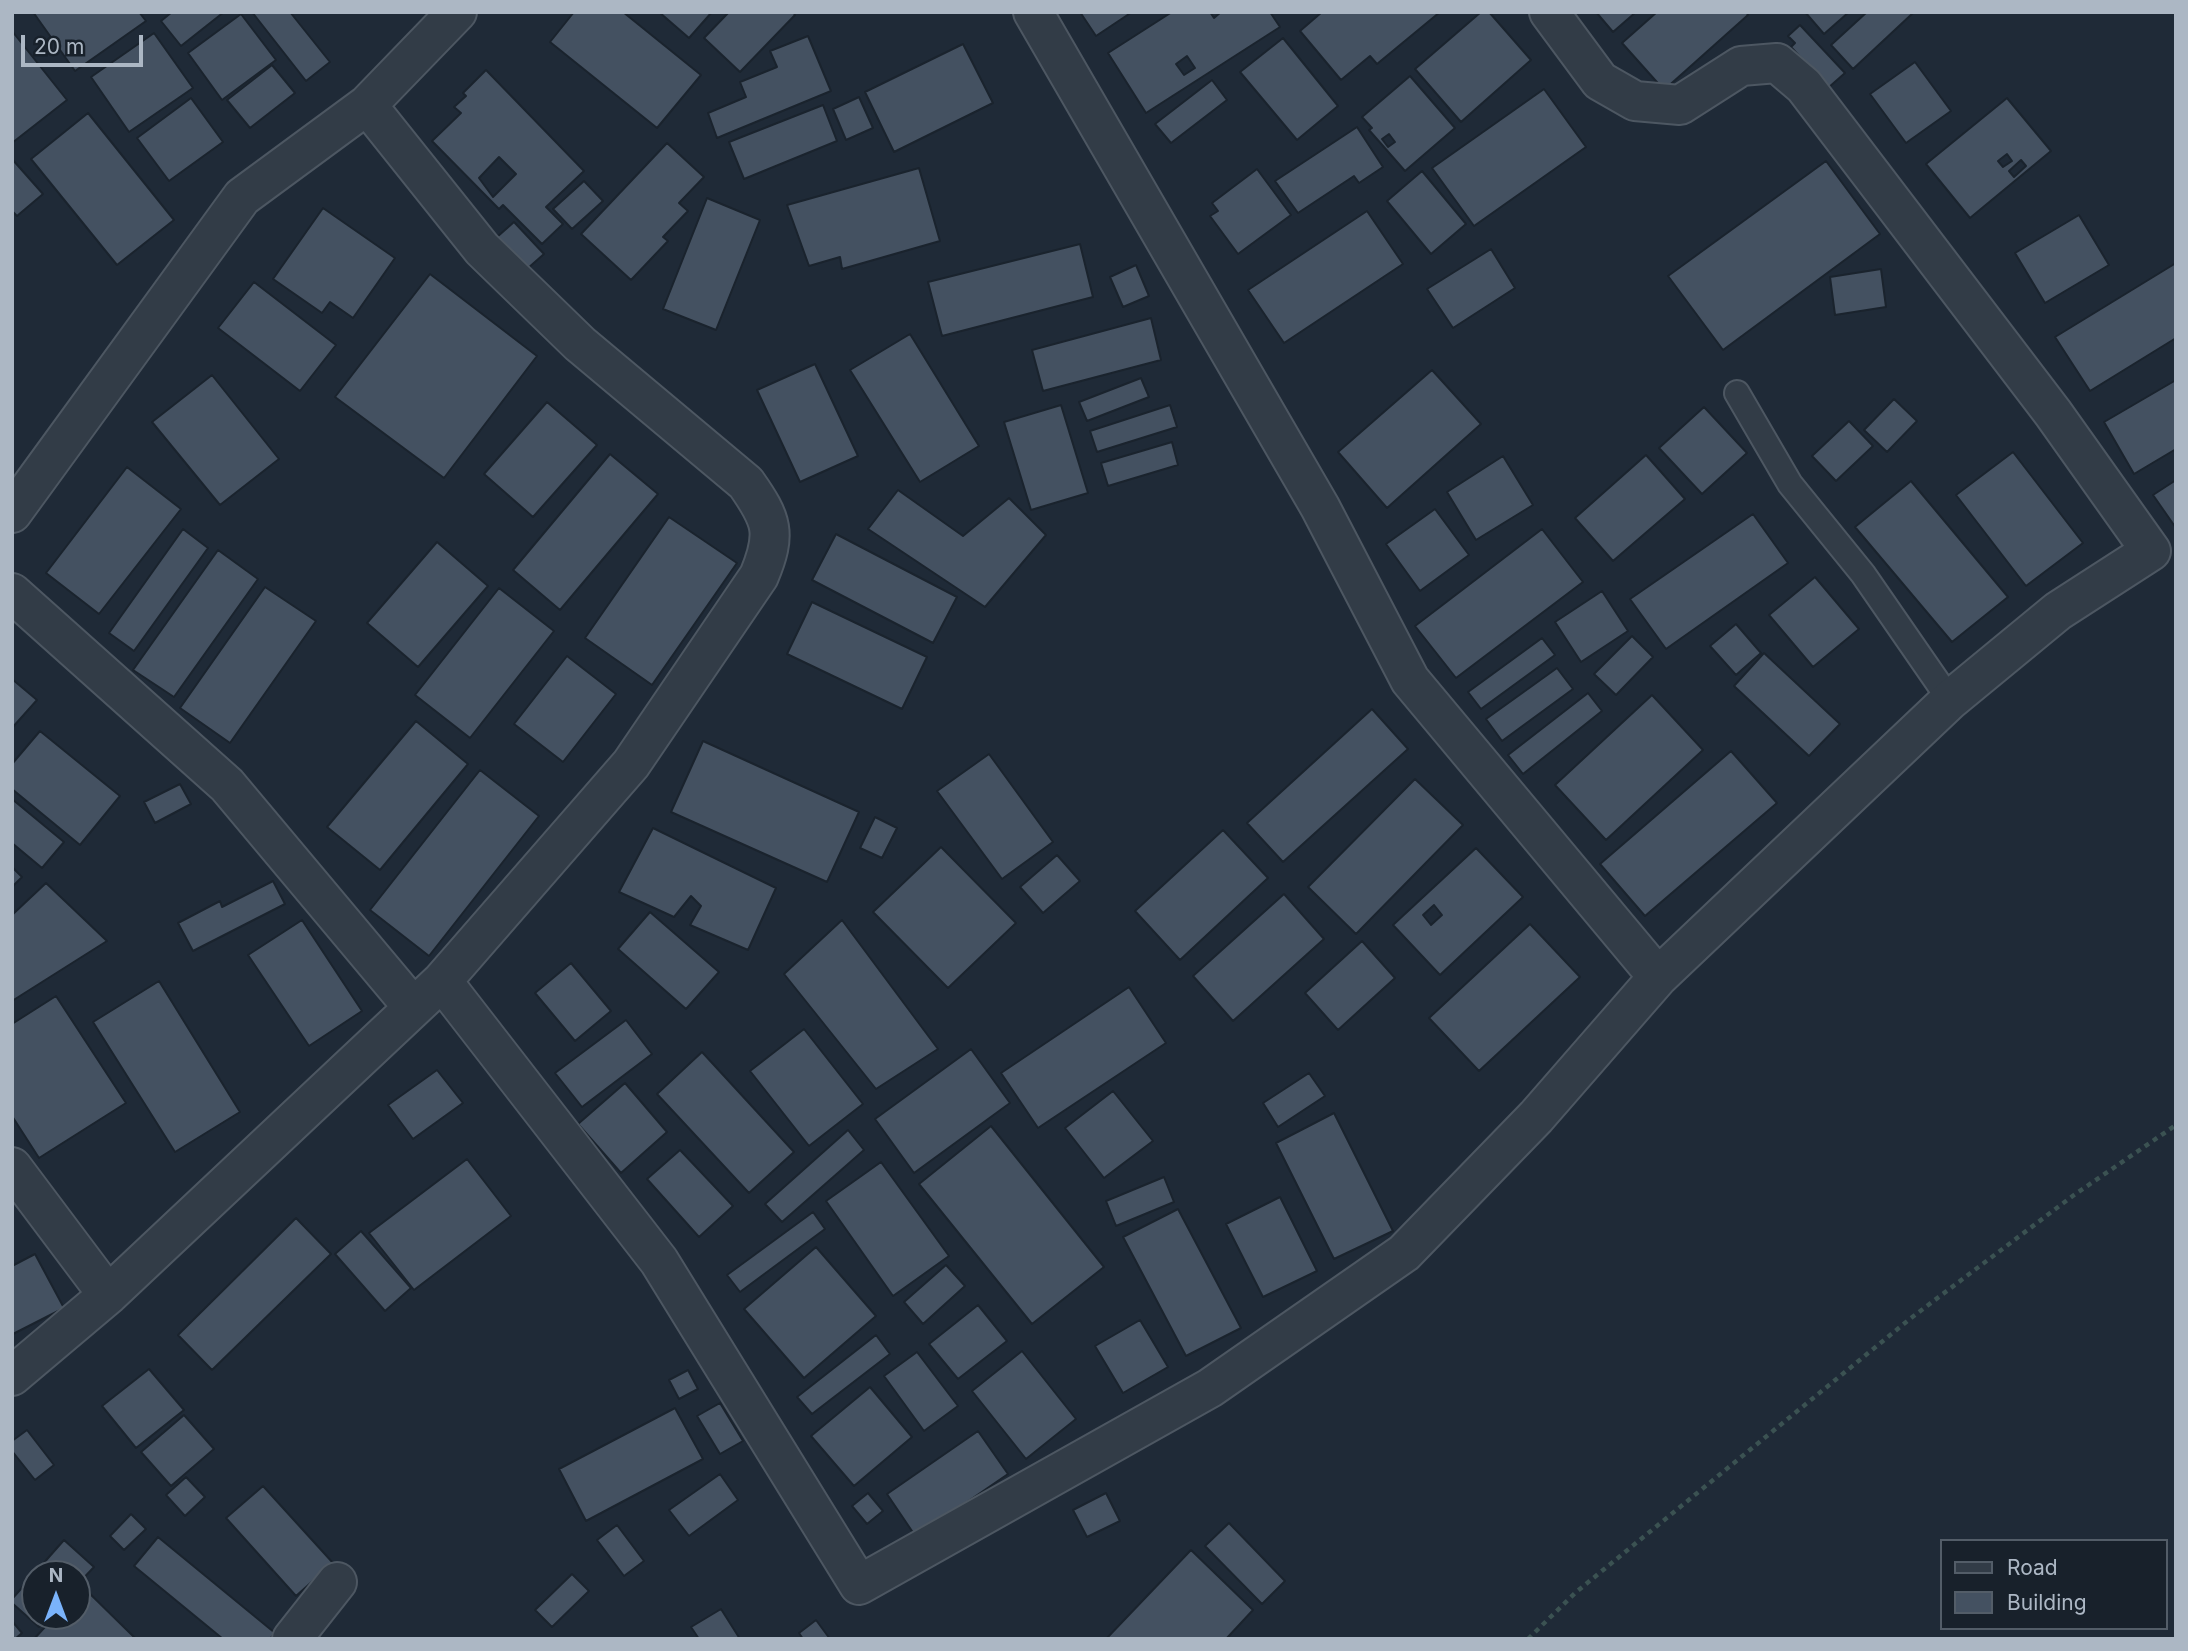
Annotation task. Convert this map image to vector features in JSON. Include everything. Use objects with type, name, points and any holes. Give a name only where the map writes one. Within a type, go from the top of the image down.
[{"type":"street","points":[[12,513],[242,197],[367,105],[457,12]]},
{"type":"street","points":[[1033,12],[1320,507],[1410,680],[1658,977]]},
{"type":"street","points":[[442,981],[659,1261],[859,1584],[1210,1388],[1404,1253],[1536,1117],[1658,977],[1950,700],[2058,611],[2164,550],[2045,402],[1804,86],[1777,63],[1741,66],[1680,105],[1635,101],[1600,81],[1549,12]]},
{"type":"street","points":[[12,1376],[108,1294],[442,981],[631,764],[759,576],[769,551],[772,528],[763,508],[746,483],[580,344],[482,249],[367,105]]},
{"type":"street","points":[[12,593],[227,785],[413,1007]]},
{"type":"street","points":[[12,1167],[108,1294]]},
{"type":"street","points":[[292,1639],[337,1582]]},
{"type":"lane","points":[[1737,393],[1790,484],[1863,574],[1950,700]]},
{"type":"path","points":[[1528,1639],[1575,1593],[1911,1318],[2074,1195],[2176,1125]]},
{"type":"building","points":[[33,12],[139,12],[146,21],[75,71]]},
{"type":"building","points":[[172,12],[224,12],[181,46],[161,21]]},
{"type":"building","points":[[252,12],[290,12],[330,62],[306,81]]},
{"type":"building","points":[[574,12],[623,12],[701,75],[657,128],[550,42]]},
{"type":"building","points":[[659,12],[712,12],[689,38]]},
{"type":"building","points":[[729,12],[793,12],[795,15],[740,72],[704,38]]},
{"type":"building","points":[[1080,12],[1132,12],[1096,36]]},
{"type":"building","points":[[1172,12],[1210,12],[1214,18],[1221,12],[1270,12],[1280,27],[1146,113],[1108,53]],"holes":[[[1187,56],[1195,68],[1184,75],[1176,64]]]},
{"type":"building","points":[[1322,12],[1440,12],[1377,64],[1370,56],[1341,80],[1300,31]]},
{"type":"building","points":[[1481,12],[1489,12],[1531,60],[1461,122],[1415,69]]},
{"type":"building","points":[[1596,12],[1636,12],[1613,32]]},
{"type":"building","points":[[1657,12],[1746,12],[1748,15],[1664,90],[1622,43]]},
{"type":"building","points":[[1805,12],[1849,12],[1824,34]]},
{"type":"building","points":[[1867,12],[1913,13],[1853,69],[1831,45]]},
{"type":"building","points":[[241,14],[276,60],[222,100],[188,53]]},
{"type":"building","points":[[1800,25],[1845,73],[1828,88],[1791,47],[1795,43],[1788,36]]},
{"type":"building","points":[[12,31],[67,100],[12,143]]},
{"type":"building","points":[[154,33],[193,88],[129,132],[91,77]]},
{"type":"building","points":[[808,36],[831,91],[717,138],[708,113],[746,97],[740,82],[777,67],[770,51]]},
{"type":"building","points":[[1283,38],[1338,106],[1297,140],[1240,72]]},
{"type":"building","points":[[963,44],[993,103],[894,152],[865,92]]},
{"type":"building","points":[[1915,62],[1951,111],[1906,143],[1870,94]]},
{"type":"building","points":[[272,65],[295,93],[250,128],[227,100]]},
{"type":"building","points":[[486,70],[584,171],[546,207],[563,224],[542,244],[503,205],[499,209],[432,141],[461,113],[454,107],[466,96],[463,93]],"holes":[[[499,157],[516,174],[493,197],[479,178]]]},
{"type":"building","points":[[1410,76],[1455,128],[1405,171],[1369,130],[1372,128],[1362,117]],"holes":[[[1389,134],[1395,142],[1388,147],[1382,139]]]},
{"type":"building","points":[[1212,80],[1227,100],[1171,143],[1155,124]]},
{"type":"building","points":[[1544,89],[1586,147],[1474,226],[1432,168]]},
{"type":"building","points":[[859,97],[873,128],[846,140],[833,109]]},
{"type":"building","points":[[191,98],[223,142],[169,181],[137,138]]},
{"type":"building","points":[[2007,98],[2051,151],[1970,218],[1926,164]],"holes":[[[2007,154],[2012,161],[2003,167],[1998,161]],[[2021,160],[2026,166],[2014,177],[2009,171]]]},
{"type":"building","points":[[823,105],[837,141],[744,179],[729,142]]},
{"type":"building","points":[[88,113],[174,220],[117,265],[31,159]]},
{"type":"building","points":[[1357,127],[1383,167],[1359,183],[1354,176],[1298,213],[1275,181]]},
{"type":"building","points":[[667,143],[704,177],[679,203],[688,211],[663,237],[668,241],[631,280],[581,234]]},
{"type":"building","points":[[12,159],[43,194],[17,216],[12,211]]},
{"type":"building","points":[[1826,161],[1880,234],[1723,350],[1668,276]]},
{"type":"building","points":[[919,168],[940,241],[842,269],[840,257],[809,266],[787,205]]},
{"type":"building","points":[[1257,169],[1291,215],[1238,254],[1210,216],[1218,211],[1212,203]]},
{"type":"building","points":[[1422,171],[1466,224],[1431,254],[1387,201]]},
{"type":"building","points":[[584,181],[603,201],[572,229],[553,209]]},
{"type":"building","points":[[707,198],[760,220],[716,330],[663,309]]},
{"type":"building","points":[[323,208],[395,258],[353,318],[330,302],[322,313],[273,279]]},
{"type":"building","points":[[1367,211],[1403,264],[1284,343],[1248,290]]},
{"type":"building","points":[[2079,215],[2109,265],[2045,303],[2015,253]]},
{"type":"building","points":[[514,222],[544,254],[527,269],[497,237]]},
{"type":"building","points":[[1080,244],[1093,297],[942,336],[928,282]]},
{"type":"building","points":[[1491,249],[1515,288],[1453,328],[1427,289]]},
{"type":"building","points":[[2176,263],[2176,338],[2090,391],[2055,337]]},
{"type":"building","points":[[1136,265],[1149,296],[1123,307],[1110,277]]},
{"type":"building","points":[[1881,269],[1886,307],[1835,315],[1830,277]]},
{"type":"building","points":[[430,274],[537,356],[444,478],[335,397]]},
{"type":"building","points":[[254,282],[336,345],[300,391],[218,328]]},
{"type":"building","points":[[1151,318],[1161,360],[1043,391],[1032,350]]},
{"type":"building","points":[[910,334],[979,446],[920,482],[850,370]]},
{"type":"building","points":[[815,364],[858,456],[800,482],[757,390]]},
{"type":"building","points":[[1432,370],[1481,424],[1387,508],[1338,452]]},
{"type":"building","points":[[212,375],[279,459],[220,505],[152,422]]},
{"type":"building","points":[[1141,378],[1149,397],[1087,421],[1079,402]]},
{"type":"building","points":[[2176,380],[2176,449],[2134,474],[2104,422]]},
{"type":"building","points":[[1894,399],[1917,421],[1887,452],[1864,430]]},
{"type":"building","points":[[547,402],[597,445],[533,517],[484,474]]},
{"type":"building","points":[[1061,405],[1088,493],[1031,510],[1004,422]]},
{"type":"building","points":[[1170,405],[1177,427],[1097,452],[1090,431]]},
{"type":"building","points":[[1704,407],[1747,453],[1702,494],[1659,448]]},
{"type":"building","points":[[1849,421],[1873,446],[1836,481],[1812,456]]},
{"type":"building","points":[[1172,442],[1178,465],[1108,486],[1101,463]]},
{"type":"building","points":[[2013,452],[2083,543],[2026,586],[1956,495]]},
{"type":"building","points":[[610,454],[658,494],[560,610],[513,570]]},
{"type":"building","points":[[1646,455],[1685,499],[1613,561],[1575,518]]},
{"type":"building","points":[[1503,456],[1533,505],[1476,540],[1447,492]]},
{"type":"building","points":[[127,467],[181,509],[99,614],[46,573]]},
{"type":"building","points":[[2176,480],[2176,528],[2153,495]]},
{"type":"building","points":[[1911,481],[2008,597],[1952,642],[1855,527]]},
{"type":"building","points":[[898,490],[963,536],[1009,498],[1046,535],[985,607],[868,529]]},
{"type":"building","points":[[1435,509],[1469,555],[1420,591],[1386,544]]},
{"type":"building","points":[[1753,514],[1788,563],[1666,649],[1630,599]]},
{"type":"building","points":[[669,517],[737,563],[652,685],[585,638]]},
{"type":"building","points":[[183,529],[208,548],[134,651],[109,633]]},
{"type":"building","points":[[1542,529],[1583,582],[1456,678],[1415,626]]},
{"type":"building","points":[[836,534],[957,597],[933,643],[812,580]]},
{"type":"building","points":[[437,542],[488,586],[418,667],[367,623]]},
{"type":"building","points":[[218,550],[258,579],[174,697],[133,670]]},
{"type":"building","points":[[1815,577],[1859,629],[1813,667],[1769,615]]},
{"type":"building","points":[[265,587],[316,621],[230,743],[180,708]]},
{"type":"building","points":[[499,588],[554,631],[470,738],[415,695]]},
{"type":"building","points":[[1602,591],[1628,631],[1581,662],[1555,622]]},
{"type":"building","points":[[812,602],[927,657],[902,709],[787,654]]},
{"type":"building","points":[[1736,624],[1761,653],[1736,675],[1710,646]]},
{"type":"building","points":[[1632,636],[1653,657],[1616,695],[1594,674]]},
{"type":"building","points":[[1542,638],[1555,655],[1481,709],[1468,692]]},
{"type":"building","points":[[1764,653],[1840,724],[1809,756],[1734,686]]},
{"type":"building","points":[[567,656],[616,694],[563,762],[514,724]]},
{"type":"building","points":[[1557,668],[1573,689],[1502,741],[1486,719]]},
{"type":"building","points":[[12,679],[37,700],[12,728]]},
{"type":"building","points":[[1588,693],[1602,711],[1523,774],[1508,755]]},
{"type":"building","points":[[1652,695],[1703,750],[1606,840],[1555,785]]},
{"type":"building","points":[[1372,709],[1408,749],[1283,862],[1247,823]]},
{"type":"building","points":[[416,721],[468,764],[380,870],[327,827]]},
{"type":"building","points":[[40,731],[120,796],[80,845],[12,789],[12,764]]},
{"type":"building","points":[[703,741],[859,812],[827,882],[671,812]]},
{"type":"building","points":[[1731,751],[1777,803],[1645,916],[1600,864]]},
{"type":"building","points":[[989,754],[1053,842],[1002,879],[937,791]]},
{"type":"building","points":[[480,770],[539,816],[429,956],[370,910]]},
{"type":"building","points":[[1415,779],[1463,825],[1356,934],[1308,887]]},
{"type":"building","points":[[180,784],[191,804],[155,823],[144,802]]},
{"type":"building","points":[[12,799],[64,842],[42,868],[12,843]]},
{"type":"building","points":[[875,817],[897,828],[882,858],[860,848]]},
{"type":"building","points":[[653,828],[776,888],[748,950],[690,925],[701,906],[691,896],[674,917],[619,892]]},
{"type":"building","points":[[1223,830],[1268,878],[1180,960],[1135,911]]},
{"type":"building","points":[[941,847],[1016,923],[948,988],[873,912]]},
{"type":"building","points":[[1476,848],[1523,897],[1440,975],[1393,925]],"holes":[[[1434,905],[1442,915],[1431,925],[1423,915]]]},
{"type":"building","points":[[1057,855],[1080,881],[1043,913],[1020,887]]},
{"type":"building","points":[[12,867],[22,877],[12,887]]},
{"type":"building","points":[[273,881],[285,904],[193,951],[178,923],[220,901],[222,907]]},
{"type":"building","points":[[46,883],[107,941],[12,1001],[12,915]]},
{"type":"building","points":[[1284,894],[1324,939],[1233,1021],[1193,976]]},
{"type":"building","points":[[650,912],[719,972],[686,1009],[618,949]]},
{"type":"building","points":[[302,920],[362,1011],[309,1046],[248,955]]},
{"type":"building","points":[[842,920],[938,1049],[876,1089],[784,974]]},
{"type":"building","points":[[1530,924],[1580,977],[1479,1071],[1429,1018]]},
{"type":"building","points":[[1362,941],[1395,978],[1338,1030],[1305,993]]},
{"type":"building","points":[[571,963],[611,1011],[575,1041],[535,993]]},
{"type":"building","points":[[159,981],[240,1112],[175,1152],[93,1022]]},
{"type":"building","points":[[1129,987],[1166,1043],[1038,1128],[1001,1073]]},
{"type":"building","points":[[56,996],[126,1103],[39,1158],[12,1116],[12,1024]]},
{"type":"building","points":[[626,1020],[652,1054],[582,1107],[555,1073]]},
{"type":"building","points":[[804,1029],[863,1104],[809,1146],[750,1071]]},
{"type":"building","points":[[971,1049],[1010,1103],[914,1173],[875,1119]]},
{"type":"building","points":[[702,1052],[794,1152],[749,1193],[657,1094]]},
{"type":"building","points":[[437,1070],[463,1103],[413,1139],[388,1105]]},
{"type":"building","points":[[1309,1073],[1325,1096],[1278,1127],[1263,1103]]},
{"type":"building","points":[[625,1083],[667,1132],[621,1173],[578,1124]]},
{"type":"building","points":[[1113,1091],[1153,1141],[1104,1178],[1065,1128]]},
{"type":"building","points":[[1334,1113],[1393,1231],[1334,1259],[1276,1143]]},
{"type":"building","points":[[991,1126],[1104,1267],[1032,1324],[919,1184]]},
{"type":"building","points":[[848,1130],[864,1150],[782,1222],[765,1204]]},
{"type":"building","points":[[680,1150],[733,1206],[699,1237],[647,1179]]},
{"type":"building","points":[[467,1159],[511,1216],[414,1290],[369,1233]]},
{"type":"building","points":[[881,1162],[949,1256],[893,1296],[826,1201]]},
{"type":"building","points":[[1164,1177],[1174,1202],[1116,1226],[1106,1201]]},
{"type":"building","points":[[1280,1197],[1317,1271],[1263,1297],[1226,1224]]},
{"type":"building","points":[[1178,1209],[1241,1328],[1186,1356],[1123,1237]]},
{"type":"building","points":[[813,1212],[825,1229],[740,1292],[727,1275]]},
{"type":"building","points":[[296,1218],[331,1254],[212,1370],[178,1335]]},
{"type":"building","points":[[361,1231],[411,1288],[385,1311],[335,1254]]},
{"type":"building","points":[[816,1247],[876,1316],[804,1378],[744,1309]]},
{"type":"building","points":[[35,1254],[64,1308],[13,1334],[12,1266]]},
{"type":"building","points":[[946,1265],[965,1286],[923,1324],[904,1302]]},
{"type":"building","points":[[978,1305],[1007,1341],[958,1379],[929,1344]]},
{"type":"building","points":[[1140,1320],[1168,1367],[1123,1393],[1095,1346]]},
{"type":"building","points":[[876,1335],[890,1354],[812,1414],[797,1397]]},
{"type":"building","points":[[1022,1351],[1076,1419],[1026,1459],[972,1391]]},
{"type":"building","points":[[917,1352],[958,1406],[924,1431],[884,1376]]},
{"type":"building","points":[[149,1369],[184,1410],[136,1448],[102,1406]]},
{"type":"building","points":[[688,1370],[698,1389],[679,1399],[669,1380]]},
{"type":"building","points":[[870,1387],[912,1437],[854,1486],[811,1436]]},
{"type":"building","points":[[720,1403],[743,1441],[720,1454],[697,1416]]},
{"type":"building","points":[[675,1408],[703,1459],[586,1521],[559,1469]]},
{"type":"building","points":[[184,1415],[214,1449],[171,1486],[141,1452]]},
{"type":"building","points":[[27,1430],[54,1465],[35,1480],[12,1451],[12,1441]]},
{"type":"building","points":[[978,1431],[1008,1474],[916,1537],[887,1494]]},
{"type":"building","points":[[720,1474],[738,1500],[689,1536],[669,1510]]},
{"type":"building","points":[[186,1477],[205,1497],[185,1516],[166,1495]]},
{"type":"building","points":[[263,1486],[333,1563],[296,1596],[226,1518]]},
{"type":"building","points":[[868,1493],[883,1511],[867,1524],[852,1506]]},
{"type":"building","points":[[1106,1493],[1120,1521],[1087,1537],[1073,1510]]},
{"type":"building","points":[[131,1514],[146,1529],[124,1550],[110,1536]]},
{"type":"building","points":[[1229,1523],[1285,1581],[1262,1604],[1205,1546]]},
{"type":"building","points":[[617,1525],[644,1561],[624,1576],[597,1540]]},
{"type":"building","points":[[158,1537],[275,1633],[270,1639],[223,1639],[134,1566]]},
{"type":"building","points":[[64,1540],[86,1560],[46,1560]]},
{"type":"building","points":[[1191,1550],[1253,1610],[1226,1639],[1106,1639]]},
{"type":"building","points":[[572,1574],[589,1591],[552,1627],[535,1610]]},
{"type":"building","points":[[21,1589],[21,1611],[12,1603],[12,1599]]},
{"type":"building","points":[[91,1595],[136,1639],[34,1639],[42,1630],[91,1630]]},
{"type":"building","points":[[721,1609],[740,1639],[699,1639],[691,1627]]},
{"type":"building","points":[[816,1620],[830,1639],[803,1639],[799,1633]]},
{"type":"building","points":[[12,1621],[22,1633],[15,1639],[12,1639]]}]
